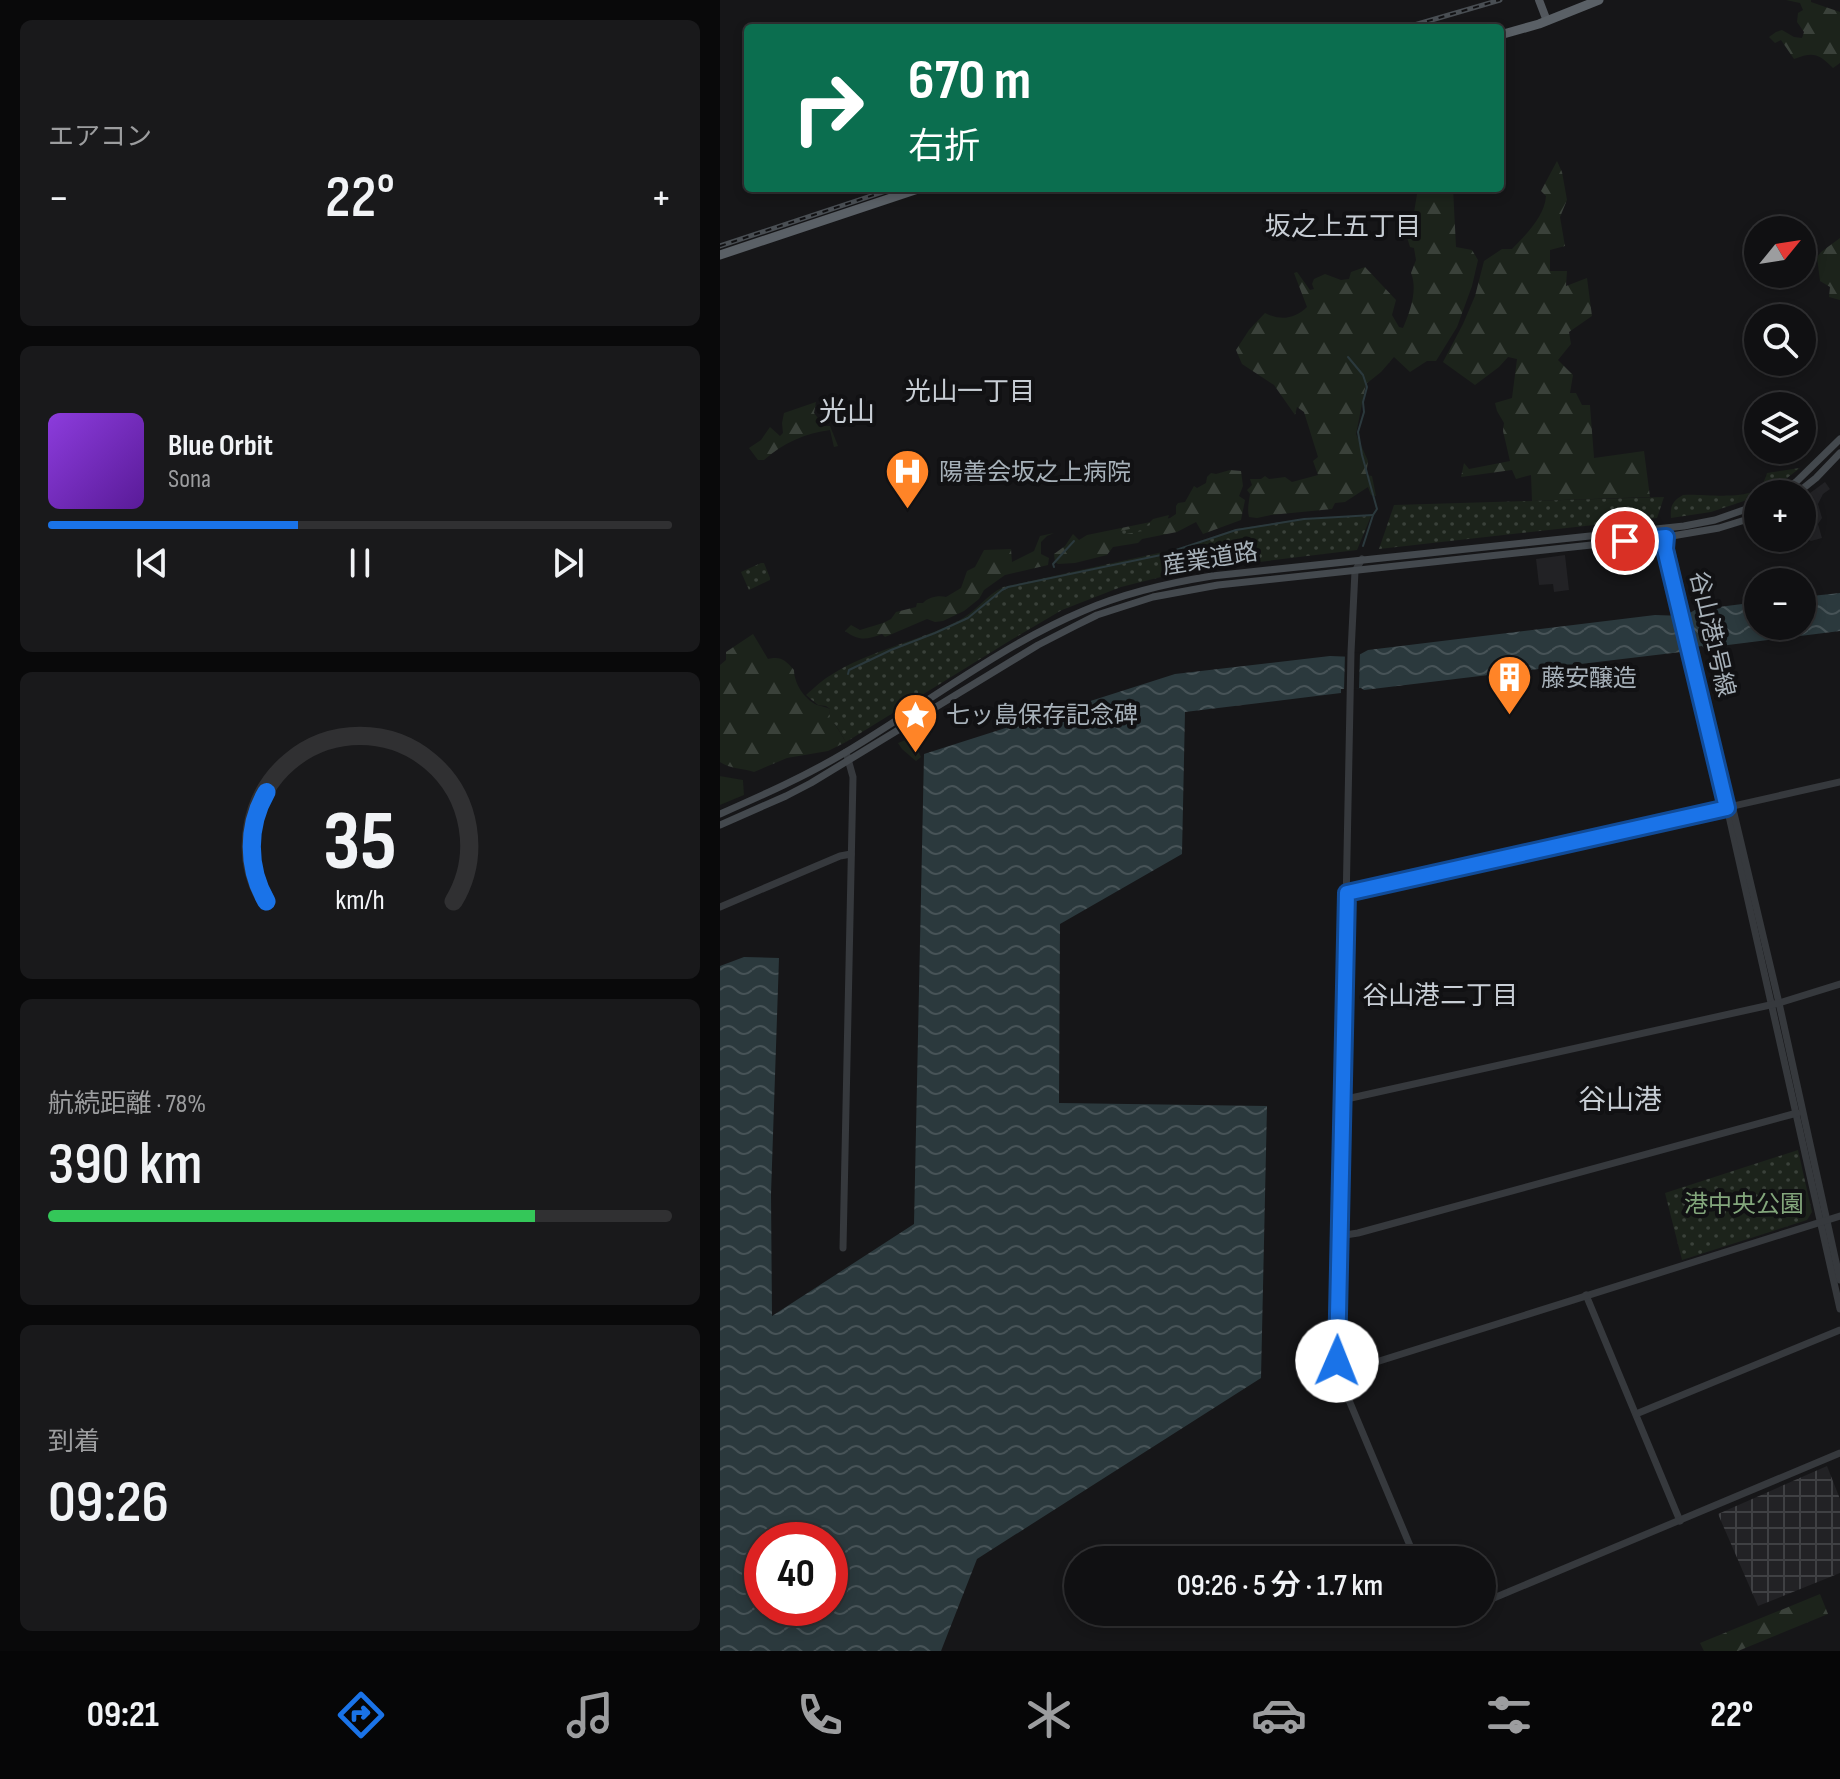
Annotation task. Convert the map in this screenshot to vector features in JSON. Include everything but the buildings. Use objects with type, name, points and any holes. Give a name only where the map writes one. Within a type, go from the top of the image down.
[{"type":"highway","points":[[1504,34],[1599,0]]},
{"type":"highway","points":[[720,255],[909,192]]},
{"type":"main road","points":[[1539,0],[1547,21]]},
{"type":"main road","points":[[1798,480],[1840,439]]},
{"type":"main road","points":[[1814,480],[1840,453]]},
{"type":"main road","name":"産業道路","points":[[720,814],[812,772],[1028,638],[1092,607],[1130,594],[1181,581],[1684,526],[1744,510]]},
{"type":"main road","name":"産業道路","points":[[720,825],[786,796],[849,761],[1038,645],[1097,615],[1153,597],[1190,589],[1666,537],[1744,520]]},
{"type":"street","name":"谷山港1号線","points":[[1666,537],[1840,1280]]},
{"type":"street","points":[[1362,559],[1355,571],[1351,652],[1337,1361],[1338,1374],[1410,1546]]},
{"type":"street","points":[[843,1248],[853,777],[846,752]]},
{"type":"street","points":[[1347,893],[1840,782]]},
{"type":"street","points":[[720,907],[851,854]]},
{"type":"street","points":[[1342,1100],[1775,1004],[1840,984]]},
{"type":"street","points":[[1339,1236],[1799,1113]]},
{"type":"street","points":[[1338,1374],[1840,1216]]},
{"type":"street","name":"谷山港1号線","points":[[1824,1221],[1840,1309]]},
{"type":"street","points":[[1586,1295],[1680,1521]]},
{"type":"street","points":[[1636,1414],[1840,1330]]},
{"type":"street","points":[[1496,1597],[1840,1453]]},
{"type":"shaded area","points":[[1825,482],[1830,489],[1818,504],[1822,538],[1816,540],[1816,489]]},
{"type":"shaded area","points":[[1565,555],[1569,590],[1554,592],[1553,584],[1539,585],[1536,559]]},
{"type":"shaded area","points":[[1827,1466],[1840,1499],[1840,1573],[1758,1606],[1718,1514]]},
{"type":"green space","points":[[1786,0],[1811,0],[1840,12],[1840,63],[1833,68],[1823,59],[1811,55],[1794,59],[1781,40],[1775,43],[1769,37],[1782,30],[1802,38],[1804,32],[1797,22],[1798,13],[1803,10],[1800,3]]},
{"type":"green space","points":[[1557,161],[1567,200],[1560,217],[1565,246],[1550,250],[1550,271],[1567,271],[1566,286],[1587,278],[1592,316],[1569,332],[1571,344],[1558,360],[1573,375],[1570,393],[1576,393],[1582,405],[1590,405],[1594,458],[1644,451],[1650,497],[1532,501],[1531,475],[1516,479],[1512,470],[1461,477],[1464,463],[1469,469],[1510,461],[1504,423],[1495,403],[1512,398],[1517,359],[1508,357],[1475,385],[1443,362],[1475,296],[1484,261],[1502,249],[1512,249],[1534,225],[1545,203],[1546,196],[1541,191]]},
{"type":"green space","points":[[1417,192],[1453,192],[1456,247],[1472,250],[1478,260],[1457,327],[1436,361],[1427,361],[1410,372],[1394,357],[1366,384],[1356,434],[1368,461],[1366,475],[1372,476],[1376,496],[1371,495],[1368,487],[1345,502],[1335,503],[1332,509],[1249,517],[1250,494],[1247,490],[1252,485],[1250,479],[1285,477],[1292,482],[1318,475],[1313,461],[1318,457],[1304,412],[1297,407],[1295,415],[1274,385],[1242,364],[1236,350],[1265,313],[1287,318],[1307,307],[1294,273],[1297,272],[1310,290],[1314,289],[1314,279],[1325,274],[1341,280],[1349,279],[1351,272],[1365,267],[1396,300],[1392,315],[1399,327],[1403,328],[1414,287],[1411,273],[1416,260],[1405,231],[1412,225]]},
{"type":"green space","points":[[1840,238],[1840,300],[1829,297],[1830,287],[1820,281],[1817,257]]},
{"type":"green space","points":[[816,402],[814,413],[824,426],[830,426],[838,446],[834,447],[830,430],[821,431],[795,440],[764,460],[758,460],[749,448],[761,440],[770,427],[780,436],[783,433],[784,413]]},
{"type":"green space","points":[[1800,468],[1784,480],[1764,480],[1767,473]]},
{"type":"green space","points":[[1241,471],[1243,486],[1239,496],[1245,500],[1241,520],[1203,534],[1196,522],[1177,532],[1113,547],[1107,555],[1075,563],[1055,562],[1054,554],[1065,546],[1073,534],[1079,540],[1087,535],[1170,518],[1176,514],[1178,503],[1185,502],[1194,486],[1197,488],[1206,483],[1211,473]]},
{"type":"green space","points":[[1744,494],[1744,501],[1711,512],[1671,518],[1672,505],[1683,495]]},
{"type":"green space","points":[[1664,497],[1657,518],[1379,549],[1394,505]]},
{"type":"green space","points":[[1169,515],[1167,521],[1148,530],[1115,536],[1114,532],[1146,526],[1153,519]]},
{"type":"green space","points":[[1371,516],[1357,550],[1185,571],[1121,587],[1062,610],[846,742],[835,724],[826,720],[830,709],[818,705],[806,695],[846,666],[958,621],[1003,587],[1181,548],[1236,529],[1300,519]]},
{"type":"green space","points":[[1054,533],[1041,542],[1041,554],[1049,558],[1048,565],[1005,575],[984,590],[979,599],[964,611],[943,621],[927,619],[885,637],[882,634],[859,638],[845,631],[851,625],[860,630],[883,623],[896,612],[916,607],[917,603],[934,597],[946,597],[961,588],[967,571],[975,567],[984,550],[1011,549],[1012,562],[1034,551],[1040,536]]},
{"type":"green space","points":[[764,563],[770,580],[749,590],[741,572]]},
{"type":"green space","points":[[753,634],[768,659],[782,660],[794,670],[798,685],[808,699],[830,709],[829,715],[846,742],[828,751],[787,758],[754,772],[720,762],[720,665],[726,660],[726,652]]},
{"type":"green space","points":[[911,738],[921,757],[916,761],[898,743]]},
{"type":"green space","points":[[720,776],[743,780],[744,795],[720,805]]},
{"type":"green space","name":"港中央公園","points":[[1798,1150],[1812,1212],[1807,1220],[1682,1260],[1665,1193]]},
{"type":"green space","points":[[1820,1594],[1828,1614],[1738,1651],[1704,1651],[1700,1643]]},
{"type":"water","points":[[1840,593],[1840,631],[1816,634],[1816,596]]},
{"type":"water","points":[[1744,604],[1744,640],[1768,640],[1364,690],[1341,689],[1341,693],[1185,712],[1182,854],[1060,924],[1059,1103],[1267,1106],[1261,1378],[977,1559],[941,1651],[720,1651],[720,966],[744,957],[779,958],[771,1194],[772,1316],[914,1224],[924,754],[1175,674],[1330,656],[1355,657],[1368,650],[1655,615],[1684,616],[1695,610]]},
{"type":"pier","points":[[1360,652],[1359,688],[1344,692],[1345,654]]},
{"type":"waterway","points":[[1348,357],[1363,375],[1367,387],[1358,432],[1377,509],[1363,546]]},
{"type":"waterway","points":[[848,674],[849,670],[891,650],[968,618],[1008,587],[1161,555],[1236,530],[1304,519],[1373,515]]},
{"type":"waterway","points":[[1054,567],[1053,564],[1074,541]]},
{"type":"railway","points":[[1418,24],[1500,0]]},
{"type":"railway","points":[[720,246],[883,192]]},
{"type":"place","name":"陽善会坂之上病院","points":[[908,511]]},
{"type":"place","name":"藤安醸造","points":[[1510,717]]},
{"type":"place","name":"七ッ島保存記念碑","points":[[915,754]]},
{"type":"district","name":"坂之上五丁目","points":[[1343,227]]},
{"type":"district","name":"光山一丁目","points":[[970,392]]},
{"type":"district","name":"光山","points":[[847,412]]},
{"type":"district","name":"谷山港二丁目","points":[[1440,996]]},
{"type":"district","name":"谷山港","points":[[1620,1100]]},
{"type":"route","points":[[1337,1361],[1347,893],[1727,808],[1665,549],[1666,537],[1625,541]]}]
